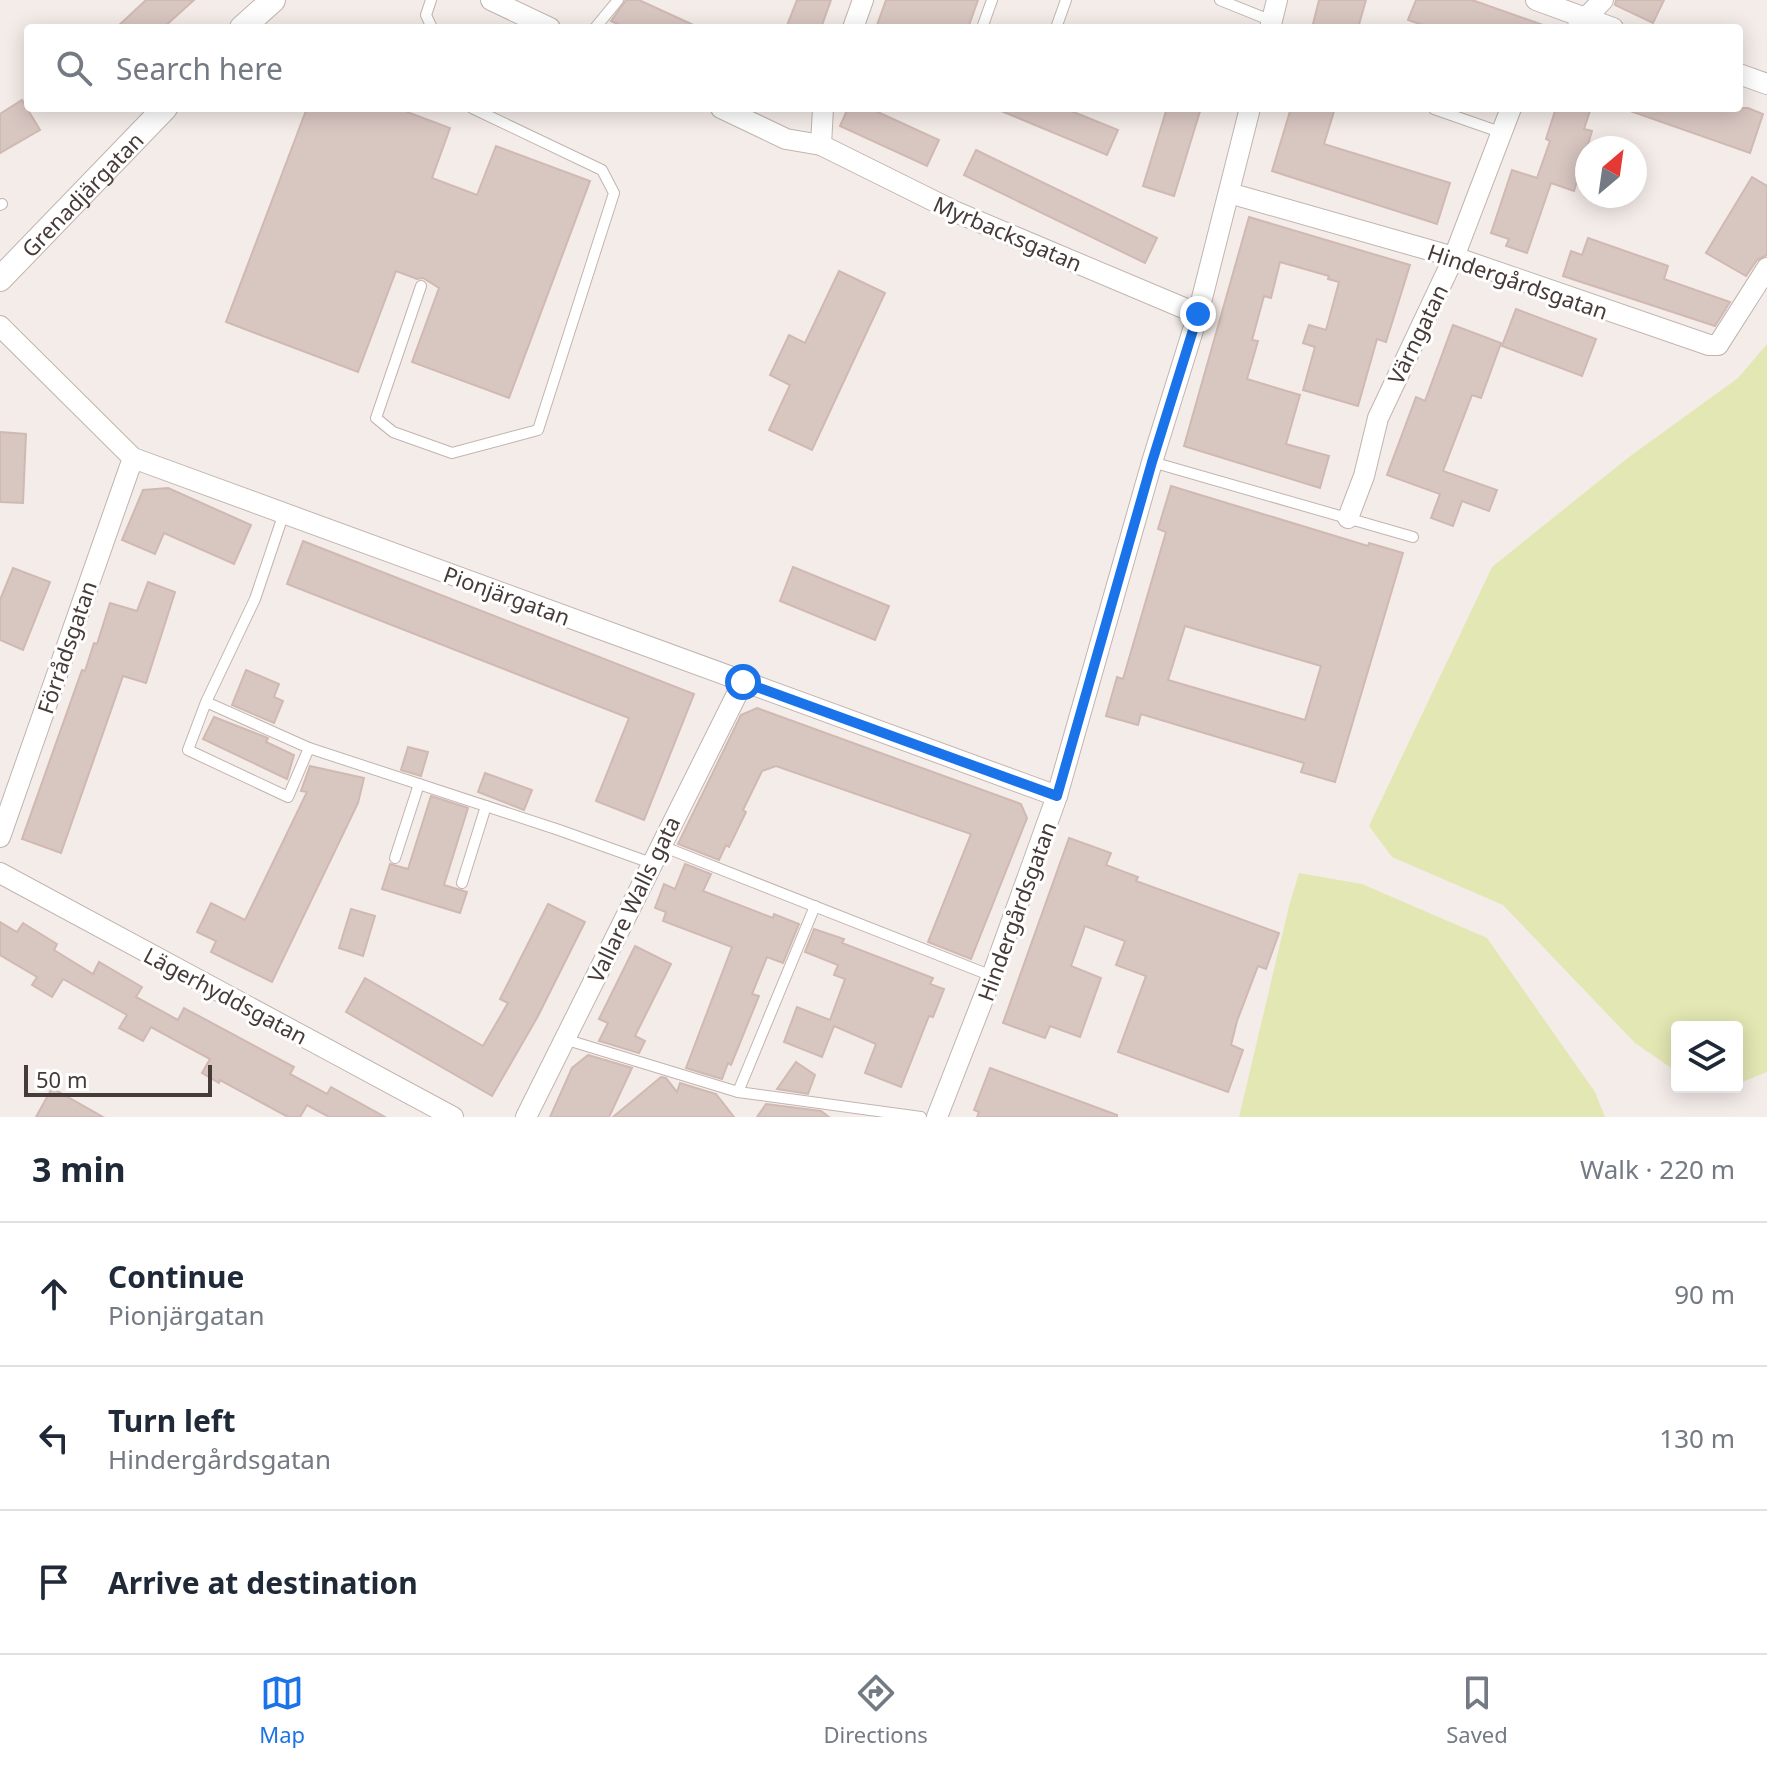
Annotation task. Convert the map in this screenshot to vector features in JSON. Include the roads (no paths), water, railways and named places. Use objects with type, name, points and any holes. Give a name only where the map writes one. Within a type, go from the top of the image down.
[{"type":"street","points":[[246,24],[273,0]]},
{"type":"street","points":[[491,0],[542,24]]},
{"type":"street","points":[[854,24],[863,0]]},
{"type":"street","points":[[1271,24],[1277,0]]},
{"type":"street","points":[[1536,0],[1580,23],[1603,0]]},
{"type":"street","points":[[1743,75],[1767,84]]},
{"type":"street","name":"Grenadjärgatan","points":[[0,279],[161,112]]},
{"type":"street","name":"Myrbacksgatan","points":[[729,112],[786,139],[821,145],[956,212],[1198,314]]},
{"type":"street","points":[[821,145],[823,112]]},
{"type":"street","name":"Hindergårdsgatan","points":[[937,1117],[1057,796],[1152,462],[1198,314],[1249,112]]},
{"type":"street","name":"Värngatan","points":[[1348,518],[1364,476],[1378,418],[1454,257],[1509,112]]},
{"type":"street","name":"Hindergårdsgatan","points":[[1229,193],[1454,257],[1709,345],[1718,345],[1767,268]]},
{"type":"street","name":"Pionjärgatan","points":[[0,326],[133,458],[1057,796]]},
{"type":"street","name":"Förrådsgatan","points":[[0,837],[133,458]]},
{"type":"street","name":"Vallare Walls gata","points":[[526,1117],[743,682]]},
{"type":"street","name":"Lägerhyddsgatan","points":[[0,873],[453,1117]]},
{"type":"lane","points":[[430,24],[426,15],[431,0]]},
{"type":"lane","points":[[598,24],[618,0]]},
{"type":"lane","points":[[983,24],[992,0]]},
{"type":"lane","points":[[1057,24],[1066,0]]},
{"type":"lane","points":[[1220,0],[1271,24]]},
{"type":"lane","points":[[421,286],[376,418],[393,432],[452,453],[538,430],[614,193],[602,170],[480,112]]},
{"type":"lane","points":[[1443,112],[1500,132]]},
{"type":"lane","points":[[1152,462],[1413,537]]},
{"type":"lane","points":[[284,513],[255,599],[206,702],[188,750],[288,797],[309,748]]},
{"type":"lane","points":[[206,702],[309,748],[486,806],[655,854],[815,906],[992,976]]},
{"type":"lane","points":[[395,858],[419,784]]},
{"type":"lane","points":[[462,883],[486,806]]},
{"type":"lane","points":[[738,1092],[815,906]]},
{"type":"lane","points":[[563,1039],[738,1092],[921,1117]]}]
